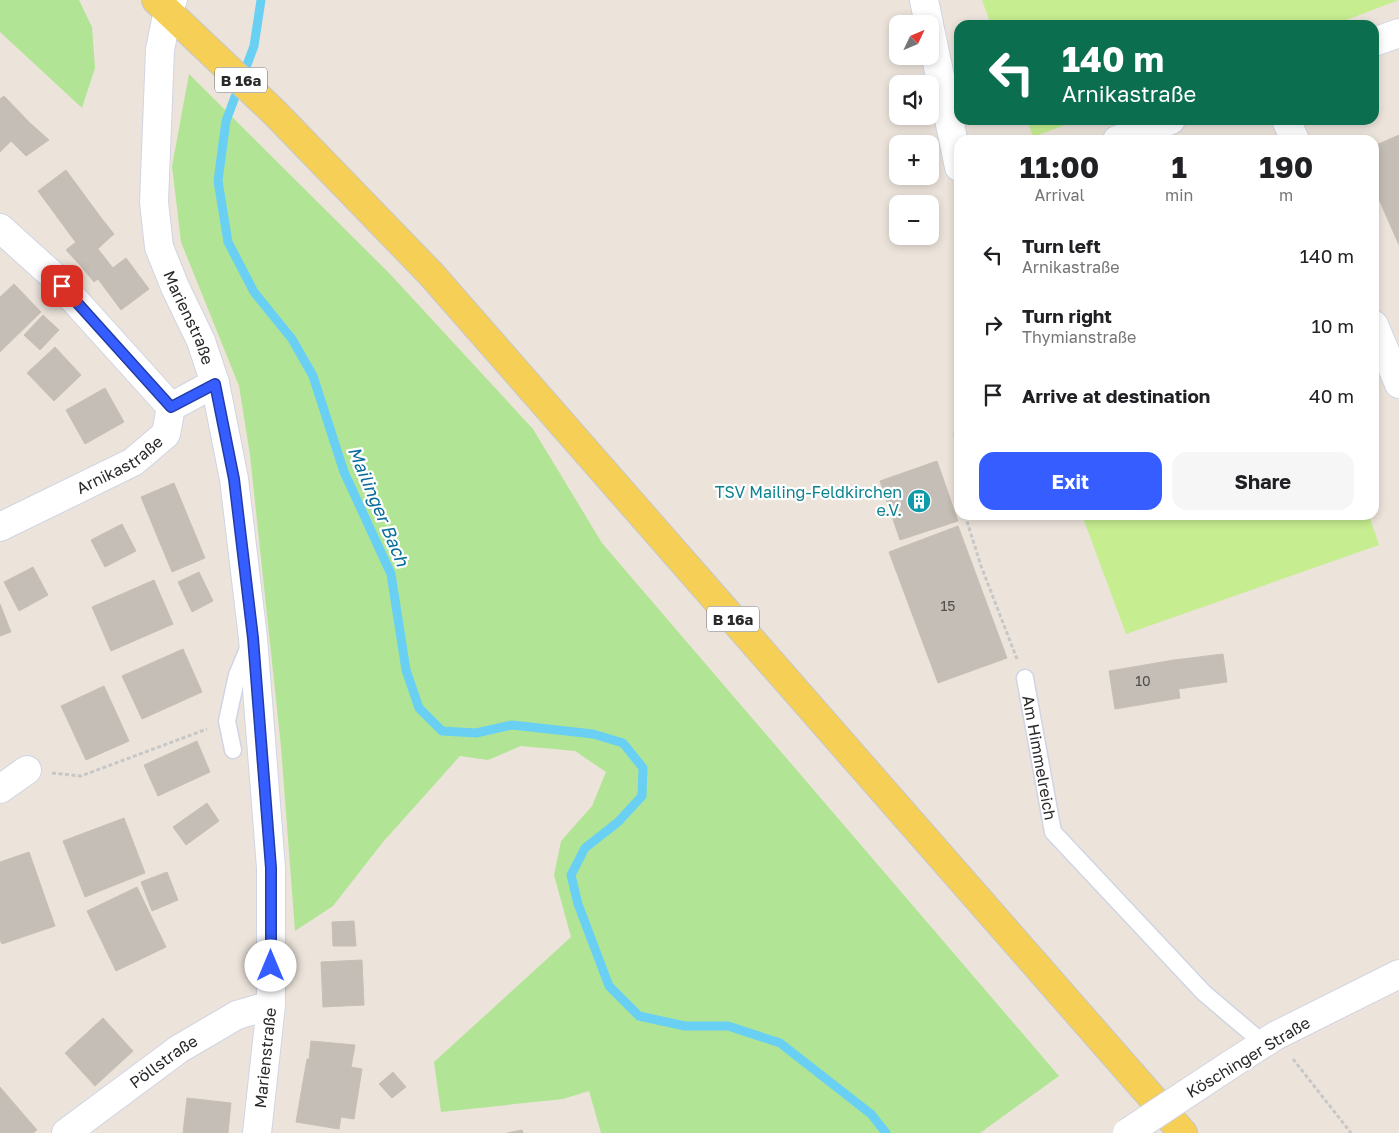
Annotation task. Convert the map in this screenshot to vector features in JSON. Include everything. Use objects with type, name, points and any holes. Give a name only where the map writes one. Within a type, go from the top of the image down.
[{"type":"main road","name":"B 16a","points":[[165,3],[206,47],[276,113],[431,274],[1183,1133]]},
{"type":"street","points":[[924,0],[927,15]]},
{"type":"street","name":"Marienstraße","points":[[165,3],[159,59],[154,202],[159,247],[175,288],[201,341],[215,384],[234,479],[253,638],[271,868],[271,1005],[258,1133]]},
{"type":"street","points":[[1379,40],[1399,33]]},
{"type":"street","points":[[938,65],[954,143]]},
{"type":"street","points":[[1130,135],[1157,125]]},
{"type":"street","points":[[0,228],[50,273],[171,407],[215,384]]},
{"type":"street","points":[[1379,337],[1399,384]]},
{"type":"street","name":"Arnikastraße","points":[[0,527],[133,462],[166,434],[171,407]]},
{"type":"street","points":[[0,789],[27,770]]},
{"type":"street","name":"Köschinger Straße","points":[[1127,1133],[1269,1040],[1399,974]]},
{"type":"street","name":"Pöllstraße","points":[[66,1133],[179,1049],[237,1016],[271,1005]]},
{"type":"lane","points":[[233,750],[227,721],[237,675],[253,638]]},
{"type":"lane","name":"Am Himmelreich","points":[[1024,678],[1053,832],[1204,993],[1269,1040]]},
{"type":"path","name":"Am Himmelreich","points":[[967,520],[981,566],[1024,678]]},
{"type":"path","points":[[27,770],[81,776],[227,721]]},
{"type":"path","points":[[1269,1040],[1351,1133]]},
{"type":"green space","points":[[0,0],[79,0],[92,27],[95,68],[82,108],[0,32]]},
{"type":"green space","points":[[982,0],[1399,0],[1346,20],[989,20]]},
{"type":"green space","points":[[189,74],[390,274],[533,429],[602,543],[1059,1076],[980,1133],[601,1133],[589,1091],[563,1099],[441,1112],[434,1062],[571,937],[554,875],[561,841],[592,806],[606,772],[575,751],[521,746],[488,760],[460,756],[383,842],[333,906],[295,931],[281,747],[250,455],[239,386],[181,242],[172,166]]},
{"type":"green space","points":[[1029,125],[1065,125],[1038,135],[1032,135]]},
{"type":"green space","points":[[1084,520],[1371,520],[1379,545],[1126,634]]},
{"type":"building","points":[[4,96],[30,123],[0,152],[0,99]]},
{"type":"building","points":[[30,123],[49,140],[26,156],[11,141]]},
{"type":"building","points":[[1399,135],[1399,245],[1379,199],[1379,144]]},
{"type":"building","points":[[66,170],[102,219],[74,240],[38,191]]},
{"type":"building","points":[[102,219],[114,234],[80,265],[66,250],[76,242],[74,240]]},
{"type":"building","points":[[98,249],[113,268],[94,282],[80,265]]},
{"type":"building","points":[[126,258],[149,289],[121,310],[98,279]]},
{"type":"building","points":[[14,284],[41,312],[0,352],[0,297]]},
{"type":"building","points":[[43,315],[59,330],[40,350],[24,335]]},
{"type":"building","points":[[55,347],[81,375],[54,401],[27,373]]},
{"type":"building","points":[[105,388],[124,422],[85,444],[66,410]]},
{"type":"building","name":"TSV Mailing-Feldkirchen e.V.","points":[[937,461],[954,510],[954,520],[958,521],[900,540],[880,481]]},
{"type":"building","points":[[174,483],[205,558],[172,572],[141,497]]},
{"type":"building","points":[[122,524],[136,551],[105,567],[91,540]]},
{"type":"building","name":"TSV Mailing-Feldkirchen e.V.","points":[[958,526],[1007,658],[938,683],[889,552]]},
{"type":"building","points":[[33,567],[48,595],[19,611],[4,582]]},
{"type":"building","points":[[199,572],[213,601],[192,612],[178,582]]},
{"type":"building","points":[[154,580],[173,624],[111,651],[92,607]]},
{"type":"building","points":[[0,604],[11,632],[0,636]]},
{"type":"building","points":[[183,649],[202,692],[142,719],[122,676]]},
{"type":"building","points":[[1223,654],[1227,682],[1178,689],[1174,660]]},
{"type":"building","points":[[1174,660],[1180,698],[1115,709],[1109,671]]},
{"type":"building","points":[[104,686],[129,741],[86,760],[61,706]]},
{"type":"building","points":[[197,741],[210,772],[158,796],[144,765]]},
{"type":"building","points":[[207,803],[219,821],[186,845],[173,827]]},
{"type":"building","points":[[124,818],[145,873],[85,897],[63,841]]},
{"type":"building","points":[[29,852],[55,926],[2,944],[0,940],[0,862]]},
{"type":"building","points":[[167,872],[178,900],[152,911],[141,882]]},
{"type":"building","points":[[137,887],[166,947],[116,971],[87,911]]},
{"type":"building","points":[[354,921],[356,946],[333,946],[332,922]]},
{"type":"building","points":[[362,960],[364,1005],[323,1007],[321,962]]},
{"type":"building","points":[[103,1018],[133,1051],[95,1086],[65,1053]]},
{"type":"building","points":[[311,1041],[355,1045],[351,1067],[309,1060]]},
{"type":"building","points":[[307,1059],[362,1069],[354,1119],[341,1117],[339,1129],[296,1122]]},
{"type":"building","points":[[393,1072],[406,1087],[392,1098],[379,1084]]},
{"type":"building","points":[[0,1087],[37,1130],[33,1133],[0,1133]]},
{"type":"building","points":[[187,1098],[231,1103],[228,1133],[183,1133]]},
{"type":"building","points":[[522,1130],[523,1133],[507,1133]]},
{"type":"waterway","name":"Mailinger Bach","points":[[261,0],[254,46],[226,121],[218,181],[228,242],[254,292],[292,339],[313,376],[344,472],[391,574],[406,670],[419,708],[442,731],[476,733],[512,725],[593,734],[623,743],[643,768],[642,796],[618,822],[585,848],[571,875],[578,904],[609,986],[639,1016],[685,1026],[728,1026],[780,1043],[871,1114],[886,1133]]},
{"type":"place","name":"TSV Mailing-Feldkirchen e.V.","points":[[919,501]]},
{"type":"route","points":[[62,286],[171,407],[215,384],[234,479],[253,638],[271,868],[271,966]]}]
